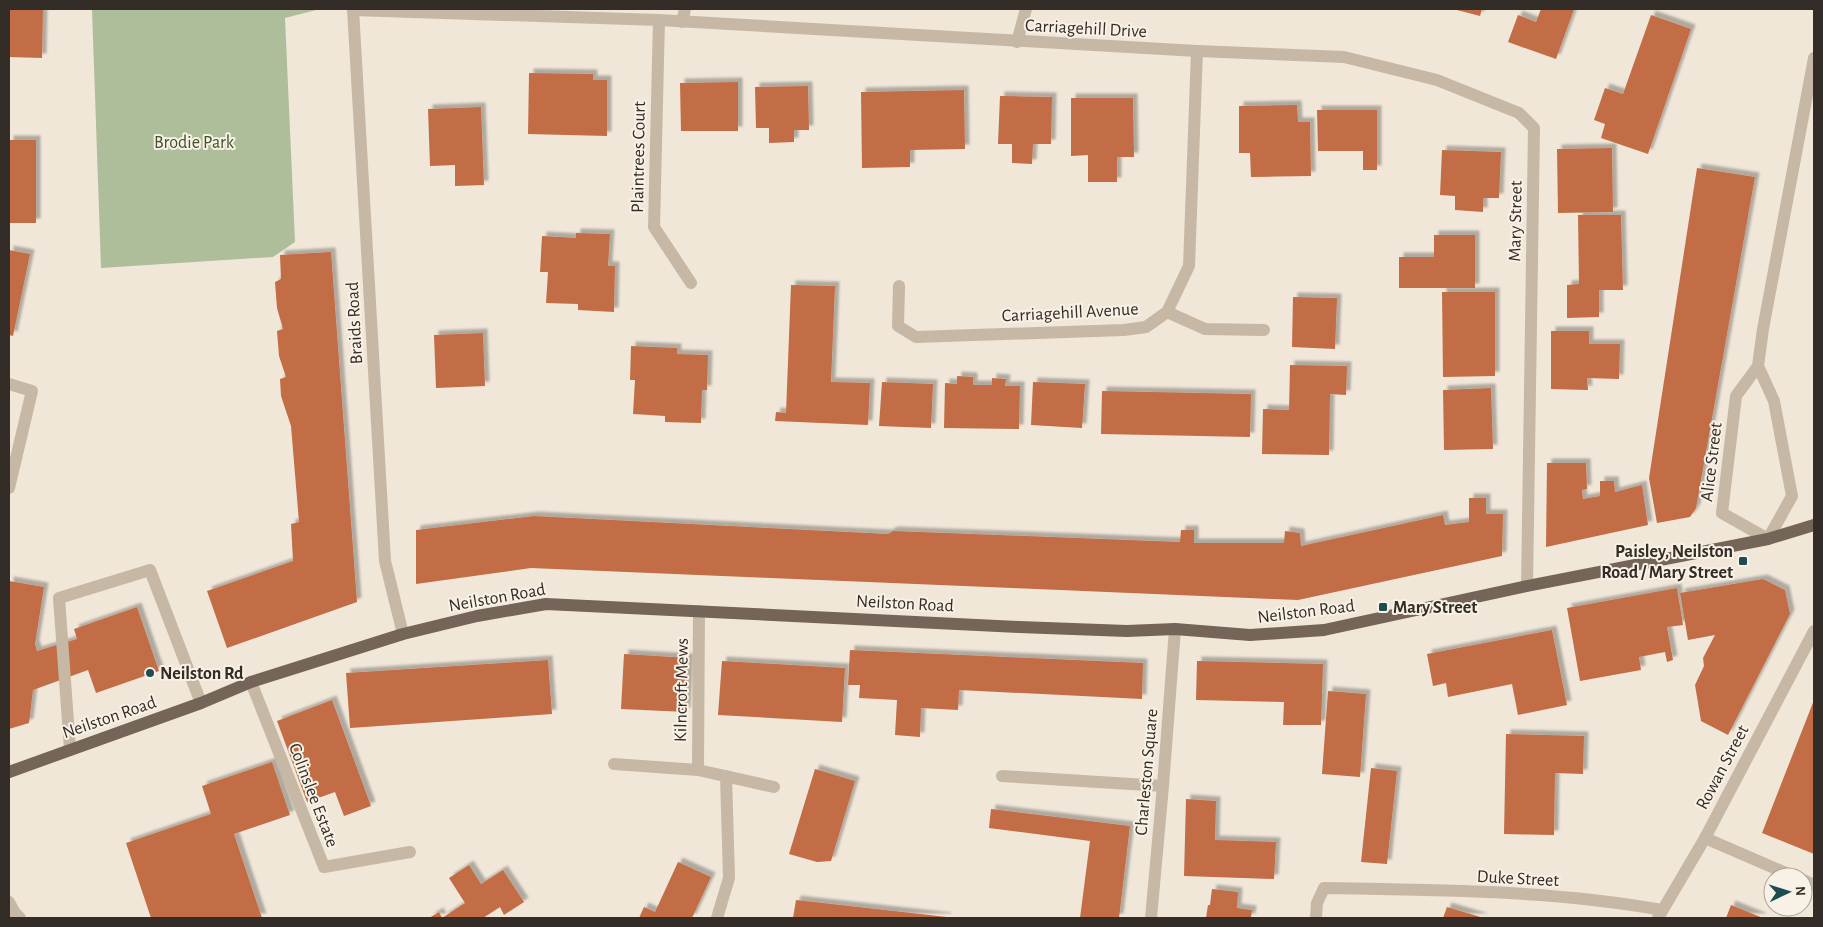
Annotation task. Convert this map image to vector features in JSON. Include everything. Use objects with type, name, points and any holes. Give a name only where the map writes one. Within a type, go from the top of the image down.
[{"type":"main road","name":"Neilston Road","points":[[9,772],[201,703],[251,682],[403,634],[477,616],[546,604],[1068,629],[1127,631],[1175,629],[1250,635],[1324,630],[1527,586],[1768,539],[1814,525]]},
{"type":"street","name":"Carriagehill Drive","points":[[353,9],[659,20],[1197,52],[1344,57],[1437,80],[1519,113],[1534,128]]},
{"type":"street","name":"Braids Road","points":[[353,9],[385,560],[403,634]]},
{"type":"street","points":[[682,22],[685,9]]},
{"type":"street","points":[[1017,42],[1026,9]]},
{"type":"street","name":"Plaintrees Court","points":[[659,20],[654,227],[691,283]]},
{"type":"street","name":"Carriagehill Avenue","points":[[899,286],[898,326],[916,337],[1124,330],[1146,327],[1167,312],[1189,266],[1197,52]]},
{"type":"street","name":"Alice Street","points":[[1768,539],[1722,513],[1736,396],[1758,366],[1763,329],[1814,58]]},
{"type":"street","name":"Mary Street","points":[[1527,586],[1534,128]]},
{"type":"street","points":[[1167,312],[1205,329],[1264,330]]},
{"type":"street","points":[[1758,366],[1774,401],[1792,496],[1768,539]]},
{"type":"street","points":[[9,384],[32,391],[9,488]]},
{"type":"street","points":[[70,749],[59,598],[150,570],[201,703]]},
{"type":"street","name":"Kilncroft Mews","points":[[698,770],[699,610]]},
{"type":"street","name":"Charleston Square","points":[[1151,918],[1175,629]]},
{"type":"street","name":"Rowan Street","points":[[1660,914],[1704,838],[1814,631]]},
{"type":"street","name":"Colinslee Estate","points":[[251,682],[324,867],[410,852]]},
{"type":"street","name":"Kilncroft Mews","points":[[614,764],[698,770],[774,787]]},
{"type":"street","points":[[717,918],[729,878],[726,776]]},
{"type":"street","points":[[1002,776],[1163,786]]},
{"type":"street","points":[[1704,838],[1772,867]]},
{"type":"street","name":"Duke Street","points":[[1316,918],[1317,903],[1324,888],[1500,893],[1619,902],[1660,914]]},
{"type":"green space","name":"Brodie Park","points":[[92,9],[320,9],[285,18],[295,242],[273,257],[101,268]]},
{"type":"building","points":[[9,9],[43,9],[42,58],[9,57]]},
{"type":"building","points":[[1453,9],[1482,9],[1480,16]]},
{"type":"building","points":[[1541,9],[1574,9],[1556,59],[1508,42],[1518,15],[1536,22]]},
{"type":"building","points":[[1651,15],[1691,29],[1648,154],[1601,138],[1605,124],[1594,120],[1605,88],[1623,94]]},
{"type":"building","points":[[529,73],[593,74],[593,80],[607,80],[607,136],[528,134]]},
{"type":"building","points":[[738,82],[738,131],[681,131],[680,83]]},
{"type":"building","points":[[808,86],[809,130],[794,130],[794,142],[769,143],[769,128],[756,128],[755,87]]},
{"type":"building","points":[[964,90],[965,149],[910,150],[910,167],[862,168],[861,92]]},
{"type":"building","points":[[1000,96],[1052,97],[1051,144],[1033,144],[1032,164],[1012,163],[1012,144],[998,144]]},
{"type":"building","points":[[1071,98],[1133,98],[1134,157],[1117,157],[1117,182],[1088,182],[1088,155],[1071,156]]},
{"type":"building","points":[[1297,105],[1298,122],[1310,122],[1311,176],[1251,177],[1250,153],[1239,153],[1239,106]]},
{"type":"building","points":[[481,107],[484,185],[455,186],[455,165],[430,166],[428,109]]},
{"type":"building","points":[[1317,110],[1377,110],[1377,170],[1363,170],[1363,151],[1318,151]]},
{"type":"building","points":[[9,140],[36,140],[36,223],[9,223]]},
{"type":"building","points":[[1612,148],[1613,212],[1558,213],[1557,149]]},
{"type":"building","points":[[1442,150],[1501,152],[1499,198],[1483,198],[1483,212],[1455,210],[1455,196],[1440,195]]},
{"type":"building","points":[[1697,168],[1755,177],[1696,508],[1690,517],[1657,523],[1649,478]]},
{"type":"building","points":[[1578,215],[1621,215],[1623,290],[1599,290],[1599,317],[1567,318],[1567,285],[1579,284]]},
{"type":"building","points":[[576,233],[610,234],[608,266],[615,266],[614,312],[578,310],[578,304],[546,303],[548,272],[540,272],[542,236],[576,238]]},
{"type":"building","points":[[1434,235],[1475,235],[1475,288],[1399,288],[1399,257],[1434,257]]},
{"type":"building","points":[[9,250],[30,254],[13,336],[9,335]]},
{"type":"building","points":[[331,252],[357,602],[227,648],[207,591],[293,561],[291,524],[299,522],[291,426],[281,396],[280,379],[286,377],[279,356],[277,331],[283,329],[277,308],[275,282],[281,279],[280,255]]},
{"type":"building","points":[[791,285],[835,286],[831,382],[870,383],[868,425],[775,421],[776,412],[786,413]]},
{"type":"building","points":[[1442,292],[1495,292],[1495,376],[1443,377]]},
{"type":"building","points":[[1293,297],[1337,298],[1335,349],[1292,347]]},
{"type":"building","points":[[1551,331],[1589,331],[1589,344],[1620,344],[1619,379],[1587,378],[1588,390],[1551,389]]},
{"type":"building","points":[[483,333],[485,386],[436,388],[434,335]]},
{"type":"building","points":[[631,346],[677,348],[677,354],[708,355],[707,390],[702,390],[701,423],[665,422],[665,416],[633,414],[635,380],[630,380]]},
{"type":"building","points":[[1290,365],[1347,366],[1346,395],[1330,394],[1329,455],[1262,454],[1263,409],[1289,410]]},
{"type":"building","points":[[957,376],[973,377],[973,385],[992,385],[992,378],[1006,379],[1005,386],[1020,386],[1019,429],[944,428],[945,383],[957,384]]},
{"type":"building","points":[[882,382],[933,384],[931,428],[879,426]]},
{"type":"building","points":[[1033,382],[1085,384],[1082,428],[1031,425]]},
{"type":"building","points":[[1491,388],[1493,449],[1444,450],[1443,390]]},
{"type":"building","points":[[1102,391],[1251,394],[1250,437],[1101,434]]},
{"type":"building","points":[[1547,463],[1586,463],[1587,489],[1582,490],[1583,499],[1600,496],[1600,481],[1614,481],[1615,492],[1642,485],[1648,525],[1546,547]]},
{"type":"building","points":[[1469,498],[1486,498],[1486,514],[1503,514],[1502,556],[1298,600],[531,568],[416,584],[416,530],[534,516],[888,534],[893,531],[1180,542],[1181,530],[1194,530],[1194,543],[1284,543],[1285,531],[1300,533],[1301,546],[1443,515],[1445,525],[1469,522]]},
{"type":"building","points":[[1763,579],[1785,590],[1790,614],[1728,735],[1701,721],[1695,685],[1704,666],[1703,658],[1715,635],[1688,640],[1680,593]]},
{"type":"building","points":[[9,581],[44,587],[35,644],[37,651],[77,639],[74,629],[137,607],[159,671],[96,693],[88,670],[33,690],[29,723],[9,729]]},
{"type":"building","points":[[1677,588],[1683,625],[1667,627],[1673,660],[1667,662],[1665,652],[1639,657],[1641,670],[1580,681],[1567,608]]},
{"type":"building","points":[[1552,630],[1567,705],[1518,715],[1512,684],[1448,697],[1446,683],[1433,686],[1427,654]]},
{"type":"building","points":[[850,650],[1143,663],[1142,699],[959,690],[958,710],[921,708],[920,737],[895,735],[897,700],[859,698],[860,685],[848,685]]},
{"type":"building","points":[[624,654],[689,658],[686,712],[621,709]]},
{"type":"building","points":[[548,660],[552,714],[350,728],[346,673]]},
{"type":"building","points":[[722,661],[845,668],[842,722],[718,715]]},
{"type":"building","points":[[1197,661],[1323,664],[1321,725],[1283,725],[1284,702],[1196,700]]},
{"type":"building","points":[[1328,691],[1366,694],[1360,777],[1322,774]]},
{"type":"building","points":[[332,700],[371,806],[344,816],[335,792],[307,802],[277,721]]},
{"type":"building","points":[[1814,700],[1814,854],[1762,833]]},
{"type":"building","points":[[1506,734],[1584,736],[1583,774],[1555,773],[1554,835],[1504,834]]},
{"type":"building","points":[[272,762],[290,815],[234,834],[262,918],[151,918],[126,843],[211,814],[202,786]]},
{"type":"building","points":[[1371,768],[1397,771],[1387,864],[1361,862]]},
{"type":"building","points":[[815,769],[855,781],[831,861],[817,862],[789,854]]},
{"type":"building","points":[[1186,799],[1216,801],[1215,840],[1276,842],[1274,879],[1184,876]]},
{"type":"building","points":[[991,809],[1130,826],[1119,918],[1080,918],[1090,841],[989,828]]},
{"type":"building","points":[[678,862],[711,877],[692,918],[639,918],[644,907],[655,912]]},
{"type":"building","points":[[469,865],[481,884],[503,870],[524,902],[504,915],[500,907],[483,918],[442,918],[465,903],[449,878]]},
{"type":"building","points":[[1212,889],[1238,892],[1237,908],[1252,910],[1251,918],[1206,918]]},
{"type":"building","points":[[796,900],[947,917],[947,918],[793,918]]},
{"type":"building","points":[[1731,905],[1763,918],[1726,918]]},
{"type":"building","points":[[1447,907],[1484,918],[1443,918]]},
{"type":"building","points":[[439,912],[442,918],[429,918]]},
{"type":"place","name":"Paisley, Neilston Road / Mary Street","points":[[1743,561]]},
{"type":"place","name":"Mary Street","points":[[1383,607]]},
{"type":"place","name":"Neilston Rd","points":[[150,673]]}]
